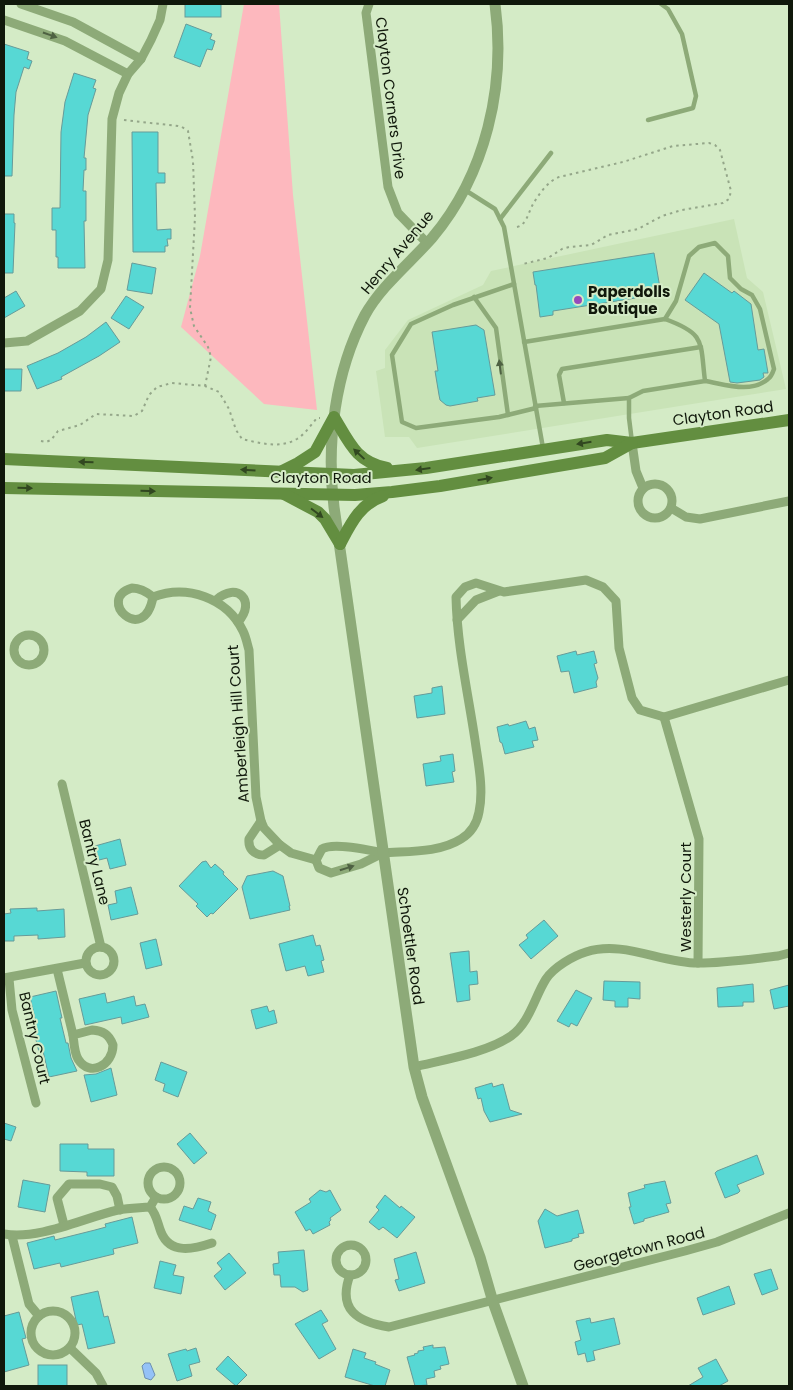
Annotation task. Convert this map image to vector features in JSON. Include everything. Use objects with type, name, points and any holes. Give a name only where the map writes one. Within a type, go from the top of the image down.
[{"type":"main road","points":[[282,471],[315,452],[328,417]]},
{"type":"main road","points":[[328,417],[356,454],[374,466],[398,472]]},
{"type":"main road","name":"Clayton Road","points":[[4,459],[332,474],[398,472],[607,440],[632,443],[789,420]]},
{"type":"main road","name":"Clayton Road","points":[[4,488],[332,494],[392,492],[440,486],[605,458],[632,443]]},
{"type":"main road","points":[[282,493],[318,512],[340,544],[360,510],[372,500],[392,492]]},
{"type":"street","points":[[21,4],[73,22],[141,59]]},
{"type":"street","points":[[4,343],[27,341],[80,311],[101,289],[108,260],[112,118],[119,93],[128,74],[141,59],[152,40],[160,20],[163,4]]},
{"type":"street","name":"Clayton Corners Drive","points":[[369,4],[366,13],[388,187],[398,213],[427,242]]},
{"type":"street","name":"Henry Avenue","points":[[332,494],[328,417],[344,367],[366,314],[384,289],[446,219],[464,189],[480,154],[496,91],[499,28],[496,4]]},
{"type":"street","points":[[4,20],[65,41],[128,74]]},
{"type":"street","points":[[632,443],[636,471],[643,488]]},
{"type":"street","points":[[654,484],[665,487],[672,496],[671,508],[664,516],[653,519],[647,517],[639,509],[640,492],[643,488],[654,484]]},
{"type":"street","name":"Schoettler Road","points":[[332,494],[414,1067],[422,1097],[480,1257],[493,1302],[523,1386]]},
{"type":"street","points":[[671,508],[686,517],[700,519],[789,501]]},
{"type":"street","points":[[316,860],[322,850],[329,847],[364,848],[383,853],[434,849],[460,840],[475,825],[481,797],[477,755],[457,620],[456,597],[465,587],[476,583],[504,592],[586,580],[603,587],[616,601],[619,648],[632,698],[640,710],[664,717],[789,680]]},
{"type":"street","points":[[457,620],[476,600],[500,591]]},
{"type":"street","name":"Amberleigh Hill Court","points":[[153,597],[174,592],[194,593],[216,600],[231,613],[244,633],[249,650],[256,797],[260,821],[280,846],[291,853],[316,860],[319,868],[331,873],[360,864],[383,853]]},
{"type":"street","points":[[216,600],[228,592],[242,595],[246,608],[243,617],[238,622]]},
{"type":"street","points":[[4,657],[14,654]]},
{"type":"street","name":"Westerly Court","points":[[664,717],[699,839],[698,963]]},
{"type":"street","name":"Bantry Lane","points":[[62,784],[101,946],[113,955],[114,965],[108,973],[99,976],[87,968],[85,963]]},
{"type":"street","points":[[260,821],[249,839],[251,850],[259,855],[264,855],[280,846]]},
{"type":"street","points":[[6,979],[85,963],[86,954],[101,946]]},
{"type":"street","points":[[414,1067],[495,1046],[512,1036],[530,1013],[547,978],[573,958],[586,952],[596,949],[617,949],[666,959],[698,963],[778,956],[789,953]]},
{"type":"street","points":[[57,969],[76,1053],[83,1064],[89,1067],[100,1067],[111,1058],[113,1045],[106,1034],[92,1030],[73,1035]]},
{"type":"street","name":"Bantry Court","points":[[6,979],[36,1103]]},
{"type":"street","points":[[64,1225],[57,1198],[69,1184],[100,1184],[112,1187],[117,1196],[120,1210]]},
{"type":"street","points":[[150,1207],[156,1197]]},
{"type":"street","points":[[39,1316],[29,1304],[8,1235],[50,1230],[120,1210],[150,1207]]},
{"type":"street","points":[[150,1207],[156,1213],[165,1241],[171,1246],[186,1249],[212,1243]]},
{"type":"street","name":"Georgetown Road","points":[[350,1275],[345,1297],[350,1310],[359,1319],[374,1325],[390,1327],[493,1302],[717,1242],[789,1213]]},
{"type":"street","points":[[53,1311],[66,1316],[71,1321],[75,1335],[70,1348],[53,1356],[37,1348],[31,1338],[31,1332],[32,1326],[39,1316],[53,1311]]},
{"type":"street","points":[[70,1348],[96,1373],[103,1386]]},
{"type":"lane","points":[[648,120],[693,108],[696,96],[682,34],[668,9],[661,4]]},
{"type":"lane","points":[[500,219],[551,153]]},
{"type":"lane","points":[[464,189],[494,209],[504,227],[543,450]]},
{"type":"lane","points":[[514,284],[474,297],[411,324],[392,355],[402,422],[416,428],[508,415],[536,407],[564,403],[629,398],[642,391],[705,381],[731,388],[756,385],[769,379],[774,369],[760,309],[752,295],[741,289],[730,278],[728,256],[715,243],[699,247],[688,256],[676,301],[665,319]]},
{"type":"lane","points":[[474,297],[496,328],[508,415]]},
{"type":"lane","points":[[524,342],[665,319],[684,326],[696,334],[701,346],[705,381]]},
{"type":"lane","points":[[564,403],[559,375],[562,369],[701,346]]},
{"type":"lane","points":[[629,398],[628,418],[632,443]]},
{"type":"path","points":[[124,120],[182,126],[188,131],[193,161],[195,217],[190,308],[194,326],[208,347],[211,357],[205,386]]},
{"type":"path","points":[[516,228],[522,226],[533,204],[550,181],[559,177],[623,162],[673,146],[709,143],[720,150],[723,158],[731,191],[729,199],[723,203],[682,210],[662,216],[638,229],[608,236],[590,245],[562,249],[548,258],[523,264]]},
{"type":"path","points":[[41,441],[51,440],[58,431],[80,425],[96,414],[134,416],[142,411],[149,395],[157,387],[172,384],[205,386],[219,392],[229,409],[236,430],[242,439],[279,445],[297,439],[317,418],[328,417]]},
{"type":"shaded area","points":[[244,4],[279,4],[293,195],[317,410],[264,404],[181,327],[200,256]]},
{"type":"shaded area","points":[[734,219],[747,278],[763,292],[786,389],[417,448],[409,437],[385,437],[376,371],[385,368],[385,350],[408,320],[483,285],[491,271]]},
{"type":"water","points":[[145,1363],[150,1363],[155,1375],[151,1380],[145,1378],[142,1366]]},
{"type":"building","points":[[185,4],[221,4],[221,17],[185,17]]},
{"type":"building","points":[[186,24],[212,34],[210,39],[215,41],[212,50],[207,49],[200,67],[174,57]]},
{"type":"building","points":[[4,44],[29,52],[27,59],[32,61],[29,69],[24,67],[16,92],[12,176],[4,176]]},
{"type":"building","points":[[74,73],[96,80],[93,88],[96,89],[88,115],[84,158],[86,158],[83,191],[86,191],[86,221],[84,221],[85,268],[58,268],[56,230],[52,230],[52,208],[60,208],[61,132],[65,102]]},
{"type":"building","points":[[132,132],[158,132],[158,173],[165,173],[165,183],[156,183],[157,230],[171,229],[171,239],[167,239],[168,246],[165,246],[165,252],[133,252]]},
{"type":"building","points":[[4,214],[14,214],[13,273],[4,273]]},
{"type":"building","points":[[654,253],[661,294],[553,311],[553,315],[540,317],[533,272]]},
{"type":"building","points":[[132,263],[156,268],[152,294],[127,290]]},
{"type":"building","points":[[704,273],[751,304],[758,350],[764,349],[768,373],[763,373],[764,377],[760,380],[730,382],[719,324],[685,300]]},
{"type":"building","points":[[16,291],[25,306],[4,318],[4,298]]},
{"type":"building","points":[[126,296],[144,307],[129,329],[111,318]]},
{"type":"building","points":[[106,322],[120,342],[61,377],[62,379],[37,389],[27,366],[58,353],[86,337]]},
{"type":"building","points":[[476,325],[484,330],[495,395],[477,398],[478,401],[446,405],[440,400],[439,395],[435,371],[438,371],[432,332]]},
{"type":"building","points":[[4,369],[22,369],[21,391],[4,391]]},
{"type":"building","points":[[576,651],[577,655],[594,651],[597,663],[594,664],[598,678],[596,682],[597,687],[574,693],[569,671],[561,672],[557,656]]},
{"type":"building","points":[[442,686],[445,714],[417,718],[414,696],[432,693],[432,688]]},
{"type":"building","points":[[526,721],[529,729],[535,727],[538,740],[532,741],[534,747],[505,754],[497,727]]},
{"type":"building","points":[[453,754],[455,771],[452,772],[454,782],[426,786],[423,764],[441,761],[440,756]]},
{"type":"building","points":[[120,839],[126,865],[110,869],[107,858],[99,860],[95,846]]},
{"type":"building","points":[[206,861],[211,868],[215,864],[238,889],[213,914],[211,913],[207,917],[196,906],[198,904],[179,886],[202,862]]},
{"type":"building","points":[[273,871],[283,876],[290,910],[250,919],[242,887],[247,876]]},
{"type":"building","points":[[131,887],[138,914],[111,920],[108,905],[117,903],[115,891]]},
{"type":"building","points":[[37,908],[37,911],[64,909],[65,937],[38,939],[38,935],[14,936],[14,941],[4,941],[4,914],[11,913],[10,909]]},
{"type":"building","points":[[544,920],[558,936],[531,959],[519,945],[528,938],[526,935]]},
{"type":"building","points":[[313,935],[316,946],[320,945],[324,960],[321,961],[324,972],[308,976],[305,966],[286,971],[279,944]]},
{"type":"building","points":[[156,939],[162,965],[146,969],[140,943]]},
{"type":"building","points":[[469,951],[470,972],[477,971],[478,984],[469,985],[470,1000],[457,1002],[450,953]]},
{"type":"building","points":[[604,981],[640,982],[640,999],[628,998],[628,1007],[615,1007],[615,1001],[603,1000]]},
{"type":"building","points":[[753,984],[754,1002],[743,1002],[743,1006],[718,1007],[717,988]]},
{"type":"building","points":[[789,985],[789,1006],[774,1009],[770,990]]},
{"type":"building","points":[[576,990],[592,998],[577,1026],[571,1023],[569,1027],[557,1021]]},
{"type":"building","points":[[56,991],[66,1043],[68,1043],[71,1058],[77,1071],[49,1077],[43,1051],[39,1052],[32,1024],[36,1023],[30,997]]},
{"type":"building","points":[[105,993],[107,1003],[134,996],[136,1006],[145,1004],[149,1017],[122,1024],[121,1017],[85,1025],[79,999]]},
{"type":"building","points":[[267,1006],[269,1012],[274,1010],[277,1023],[256,1029],[251,1010]]},
{"type":"building","points":[[161,1062],[187,1072],[178,1097],[163,1091],[165,1084],[155,1080]]},
{"type":"building","points":[[111,1068],[117,1095],[91,1102],[84,1075],[96,1074]]},
{"type":"building","points":[[492,1083],[493,1087],[503,1084],[510,1110],[522,1114],[490,1122],[484,1111],[481,1098],[478,1099],[475,1088]]},
{"type":"building","points":[[4,1123],[16,1127],[11,1141],[4,1139]]},
{"type":"building","points":[[190,1133],[207,1153],[194,1164],[177,1144]]},
{"type":"building","points":[[60,1144],[88,1144],[88,1149],[114,1149],[114,1176],[87,1176],[87,1172],[60,1171]]},
{"type":"building","points":[[757,1155],[764,1174],[737,1185],[740,1191],[725,1198],[715,1173]]},
{"type":"building","points":[[23,1180],[50,1185],[45,1212],[18,1207]]},
{"type":"building","points":[[665,1181],[671,1203],[666,1204],[669,1212],[634,1224],[629,1207],[631,1207],[628,1193],[645,1188],[644,1185]]},
{"type":"building","points":[[320,1190],[326,1192],[330,1190],[341,1210],[330,1218],[330,1225],[313,1234],[310,1229],[306,1231],[295,1212],[311,1202],[309,1199]]},
{"type":"building","points":[[385,1195],[400,1208],[401,1206],[415,1217],[397,1238],[383,1227],[379,1230],[369,1222],[379,1210],[376,1207]]},
{"type":"building","points":[[198,1198],[211,1202],[208,1211],[216,1215],[211,1230],[179,1220],[184,1206],[193,1209]]},
{"type":"building","points":[[545,1209],[557,1216],[578,1210],[584,1233],[578,1234],[579,1237],[572,1239],[572,1241],[545,1248],[538,1221]]},
{"type":"building","points":[[132,1217],[138,1243],[113,1249],[114,1254],[61,1267],[60,1263],[34,1269],[27,1243],[54,1236],[55,1240],[106,1227],[105,1224]]},
{"type":"building","points":[[304,1250],[308,1290],[303,1292],[295,1287],[281,1287],[280,1275],[274,1275],[273,1264],[279,1263],[278,1252]]},
{"type":"building","points":[[416,1252],[425,1283],[399,1291],[395,1280],[399,1279],[394,1259]]},
{"type":"building","points":[[229,1253],[246,1273],[225,1290],[214,1276],[222,1269],[217,1263]]},
{"type":"building","points":[[160,1261],[176,1265],[173,1275],[184,1277],[181,1294],[154,1288]]},
{"type":"building","points":[[771,1269],[778,1289],[762,1295],[754,1274]]},
{"type":"building","points":[[729,1286],[735,1304],[703,1315],[697,1298]]},
{"type":"building","points":[[98,1291],[104,1317],[108,1316],[115,1343],[88,1349],[82,1324],[77,1325],[71,1297]]},
{"type":"building","points":[[321,1310],[328,1321],[322,1324],[336,1349],[319,1359],[295,1324]]},
{"type":"building","points":[[19,1312],[26,1338],[22,1339],[29,1365],[4,1372],[4,1316]]},
{"type":"building","points":[[590,1318],[591,1323],[614,1318],[620,1344],[593,1351],[595,1360],[587,1362],[585,1353],[578,1355],[575,1342],[581,1340],[576,1321]]},
{"type":"building","points":[[433,1345],[433,1348],[445,1347],[449,1364],[440,1366],[441,1369],[434,1371],[435,1377],[426,1379],[427,1385],[415,1386],[407,1357],[424,1350],[423,1347]]},
{"type":"building","points":[[196,1348],[200,1362],[189,1365],[192,1376],[177,1381],[168,1354]]},
{"type":"building","points":[[353,1349],[366,1353],[364,1358],[390,1370],[385,1386],[375,1386],[345,1377]]},
{"type":"building","points":[[228,1356],[247,1375],[236,1386],[216,1369]]},
{"type":"building","points":[[716,1359],[728,1381],[719,1386],[688,1386],[703,1377],[698,1368]]},
{"type":"building","points":[[38,1365],[67,1365],[67,1386],[38,1386]]},
{"type":"place","name":"Paperdolls Boutique","points":[[578,300]]}]
